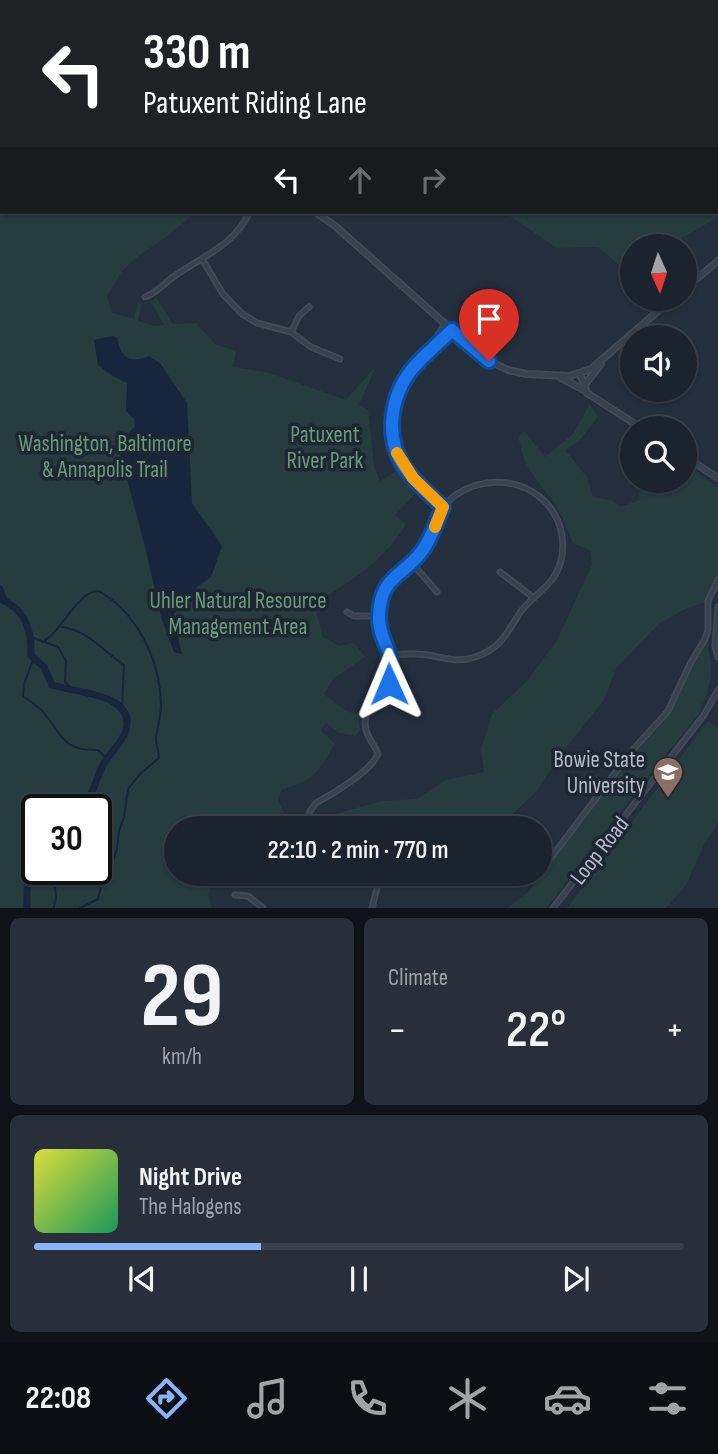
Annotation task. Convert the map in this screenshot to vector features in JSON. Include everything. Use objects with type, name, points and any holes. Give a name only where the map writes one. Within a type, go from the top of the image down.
[{"type":"street","points":[[145,297],[232,238],[249,214]]},
{"type":"street","points":[[318,214],[495,365],[526,374],[580,374],[591,369],[657,312]]},
{"type":"street","points":[[202,259],[223,294],[241,313],[257,323],[291,332],[311,347],[340,359]]},
{"type":"street","points":[[697,278],[718,261]]},
{"type":"street","points":[[291,332],[299,316],[309,307]]},
{"type":"street","points":[[424,356],[445,324]]},
{"type":"street","points":[[443,507],[406,470],[393,441],[393,417],[399,391],[406,377],[452,330]]},
{"type":"street","points":[[586,391],[586,383],[606,357]]},
{"type":"street","points":[[580,374],[586,391]]},
{"type":"street","points":[[553,376],[572,383],[624,416]]},
{"type":"street","points":[[697,464],[718,478]]},
{"type":"street","points":[[309,816],[316,803],[375,760],[378,750],[367,734],[365,715],[386,693],[391,676],[391,655],[379,616],[387,587],[395,576],[412,563],[428,542],[443,507],[460,492],[492,481],[510,482],[537,495],[558,520],[562,548],[560,564],[548,586],[523,609],[501,641],[480,656],[456,660],[423,654],[391,655]]},
{"type":"street","points":[[412,563],[438,592]]},
{"type":"street","points":[[500,572],[534,598]]},
{"type":"street","points":[[552,856],[631,752],[668,710],[705,639],[708,630],[708,601],[718,580]]},
{"type":"street","points":[[718,607],[715,646],[718,657]]},
{"type":"street","points":[[346,612],[354,616],[379,616]]},
{"type":"street","name":"Loop Road","points":[[554,908],[704,715],[718,690]]},
{"type":"street","points":[[372,908],[377,886]]},
{"type":"street","points":[[235,895],[248,895],[263,908]]},
{"type":"green space","points":[[0,214],[193,214],[122,271],[107,296],[112,313],[134,319],[138,302],[141,305],[138,321],[154,326],[164,325],[151,302],[156,297],[173,324],[196,323],[215,344],[236,351],[233,367],[269,373],[346,400],[376,366],[359,405],[368,410],[374,466],[380,481],[402,468],[419,490],[395,515],[406,524],[389,548],[356,577],[318,601],[316,611],[323,637],[339,646],[354,643],[365,657],[333,679],[324,694],[346,711],[358,714],[360,730],[356,736],[339,733],[326,723],[321,730],[335,744],[314,774],[302,782],[282,789],[278,800],[286,816],[164,816],[164,886],[216,886],[212,887],[208,894],[212,908],[0,908]]},
{"type":"green space","points":[[507,214],[718,214],[718,217],[689,234],[620,234],[620,266],[598,247],[557,248]]},
{"type":"green space","points":[[590,404],[598,417],[579,441],[565,450],[587,477],[593,497],[613,501],[620,507],[640,500],[639,493],[697,493],[697,473],[718,487],[718,590],[705,602],[685,609],[660,623],[617,667],[604,700],[560,755],[536,792],[511,816],[328,816],[382,801],[417,799],[446,780],[484,772],[481,749],[492,714],[528,680],[557,640],[592,565],[591,551],[573,543],[557,508],[527,465],[519,437],[524,431],[545,457],[573,434]]},
{"type":"green space","points":[[707,641],[711,662],[710,679],[698,715],[584,857],[547,908],[508,908],[532,886],[552,886],[552,859],[581,820],[584,821],[618,771],[661,725]]},
{"type":"green space","points":[[708,721],[718,728],[718,823],[705,843],[686,885],[666,908],[567,908]]},
{"type":"water","points":[[113,336],[117,338],[127,358],[149,356],[160,363],[187,403],[192,503],[222,546],[211,577],[197,587],[173,615],[182,654],[174,652],[161,617],[118,445],[135,426],[134,419],[126,411],[127,383],[98,365],[94,340]]},
{"type":"waterway","points":[[0,589],[4,600]]},
{"type":"waterway","points":[[42,642],[84,597],[99,591],[125,612],[135,625],[151,655],[160,688],[161,709],[156,739],[159,758],[140,774],[128,789],[117,849],[103,879],[98,899],[80,908]]},
{"type":"waterway","points":[[0,599],[16,609],[26,622],[31,656],[44,667],[52,685],[113,702],[122,708],[127,718],[124,735],[102,767],[91,794]]},
{"type":"waterway","points":[[62,627],[80,632],[124,665],[122,708]]},
{"type":"waterway","points":[[31,637],[58,647],[66,661],[65,682],[74,691]]},
{"type":"waterway","points":[[33,660],[24,684],[23,696],[43,711],[71,745],[98,750],[107,759]]},
{"type":"waterway","points":[[27,885],[27,908]]},
{"type":"waterway","points":[[54,908],[55,885]]},
{"type":"slow traffic","points":[[397,453],[413,478],[443,507],[435,527]]},
{"type":"place","name":"Bowie State University","points":[[668,799]]},
{"type":"route","points":[[389,684],[391,655],[379,616],[383,594],[395,576],[424,550],[443,507],[406,470],[395,448],[393,417],[399,391],[414,367],[452,330],[489,361]]},
{"type":"park label","name":"Patuxent River Park","points":[[325,447]]},
{"type":"park label","name":"Washington, Baltimore & Annapolis Trail","points":[[105,456]]},
{"type":"park label","name":"Uhler Natural Resource Management Area","points":[[238,613]]}]
